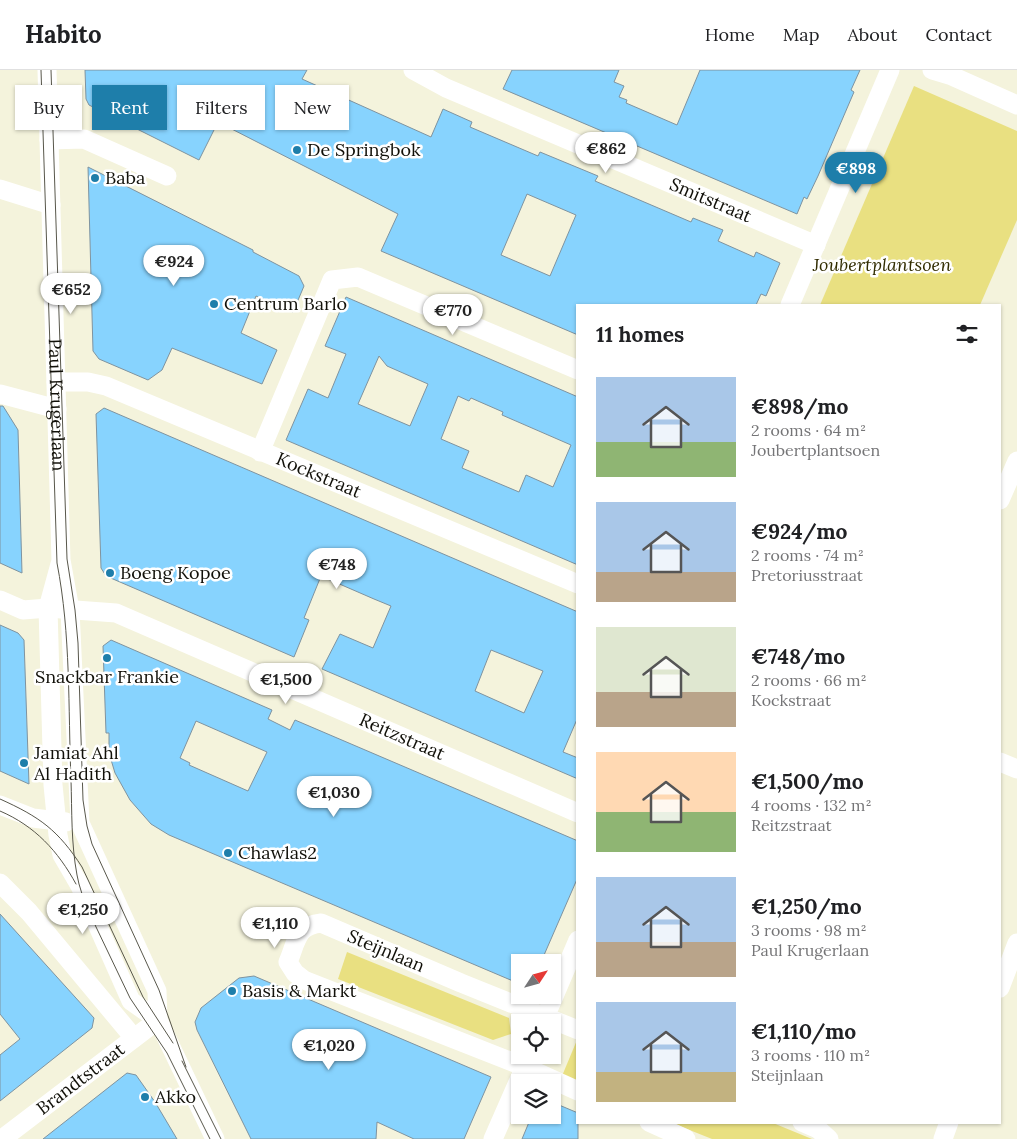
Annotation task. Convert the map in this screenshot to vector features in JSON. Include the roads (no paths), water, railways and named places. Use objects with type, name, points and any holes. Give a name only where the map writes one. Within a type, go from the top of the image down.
[{"type":"street","name":"Paul Krugerlaan","points":[[47,70],[61,560],[70,610],[80,823],[157,991],[158,1020],[215,1139]]},
{"type":"street","name":"Smitstraat","points":[[413,70],[446,88],[816,245]]},
{"type":"street","points":[[790,304],[890,70]]},
{"type":"street","points":[[932,70],[953,73],[1017,105]]},
{"type":"street","points":[[49,140],[84,139],[167,176]]},
{"type":"street","points":[[0,189],[51,205]]},
{"type":"street","points":[[260,452],[332,280],[358,277],[576,369]]},
{"type":"street","name":"Kockstraat","points":[[56,382],[88,382],[106,386],[576,583]]},
{"type":"street","points":[[0,394],[57,409]]},
{"type":"street","points":[[1001,498],[1017,461]]},
{"type":"street","name":"Paul Krugerlaan","points":[[61,560],[48,608],[53,785],[55,820],[62,855],[80,886],[131,1001],[158,1020]]},
{"type":"street","name":"Reitzstraat","points":[[0,600],[23,610],[48,608],[116,612],[576,812]]},
{"type":"street","points":[[1001,762],[1017,769]]},
{"type":"street","points":[[0,805],[34,818],[80,823]]},
{"type":"street","points":[[0,884],[29,912],[134,1038]]},
{"type":"street","name":"Steijnlaan","points":[[511,1055],[304,980],[294,972],[288,962],[302,929],[310,924],[321,923],[530,1014]]},
{"type":"street","points":[[1001,985],[1017,943]]},
{"type":"street","points":[[547,1014],[576,945]]},
{"type":"street","name":"Brandtstraat","points":[[2,1139],[158,1020]]},
{"type":"street","name":"Steijnlaan","points":[[561,1025],[576,1029]]},
{"type":"street","points":[[493,1139],[526,1064]]},
{"type":"street","name":"Steijnlaan","points":[[532,1064],[576,1090]]},
{"type":"street","points":[[653,1124],[686,1139]]},
{"type":"street","points":[[807,1124],[818,1129],[829,1139]]},
{"type":"street","points":[[943,1139],[948,1124]]},
{"type":"tram line","points":[[41,70],[57,563],[67,644],[72,827],[75,863],[78,880],[88,911]]},
{"type":"tram line","points":[[51,70],[67,559],[78,643],[83,800],[92,844],[159,990],[186,1067]]},
{"type":"tram line","points":[[0,799],[26,812],[47,826],[65,843],[73,854],[82,867],[143,997],[173,1043]]},
{"type":"tram line","points":[[0,811],[13,817],[35,832],[53,850],[76,884]]},
{"type":"tram line","points":[[86,906],[130,998],[167,1053],[210,1139]]},
{"type":"tram line","points":[[182,1061],[221,1139]]},
{"type":"place","name":"De Springbok","points":[[297,150]]},
{"type":"place","name":"Baba","points":[[95,178]]},
{"type":"place","name":"Centrum Barlo","points":[[214,304]]},
{"type":"place","name":"Boeng Kopoe","points":[[110,573]]},
{"type":"place","name":"Snackbar Frankie","points":[[107,658]]},
{"type":"place","name":"Jamiat Ahl Al Hadith","points":[[24,763]]},
{"type":"place","name":"Chawlas2","points":[[228,853]]},
{"type":"place","name":"Basis & Markt","points":[[232,991]]},
{"type":"place","name":"Akko","points":[[145,1097]]},
{"type":"park label","name":"Joubertplantsoen","points":[[882,265]]}]
